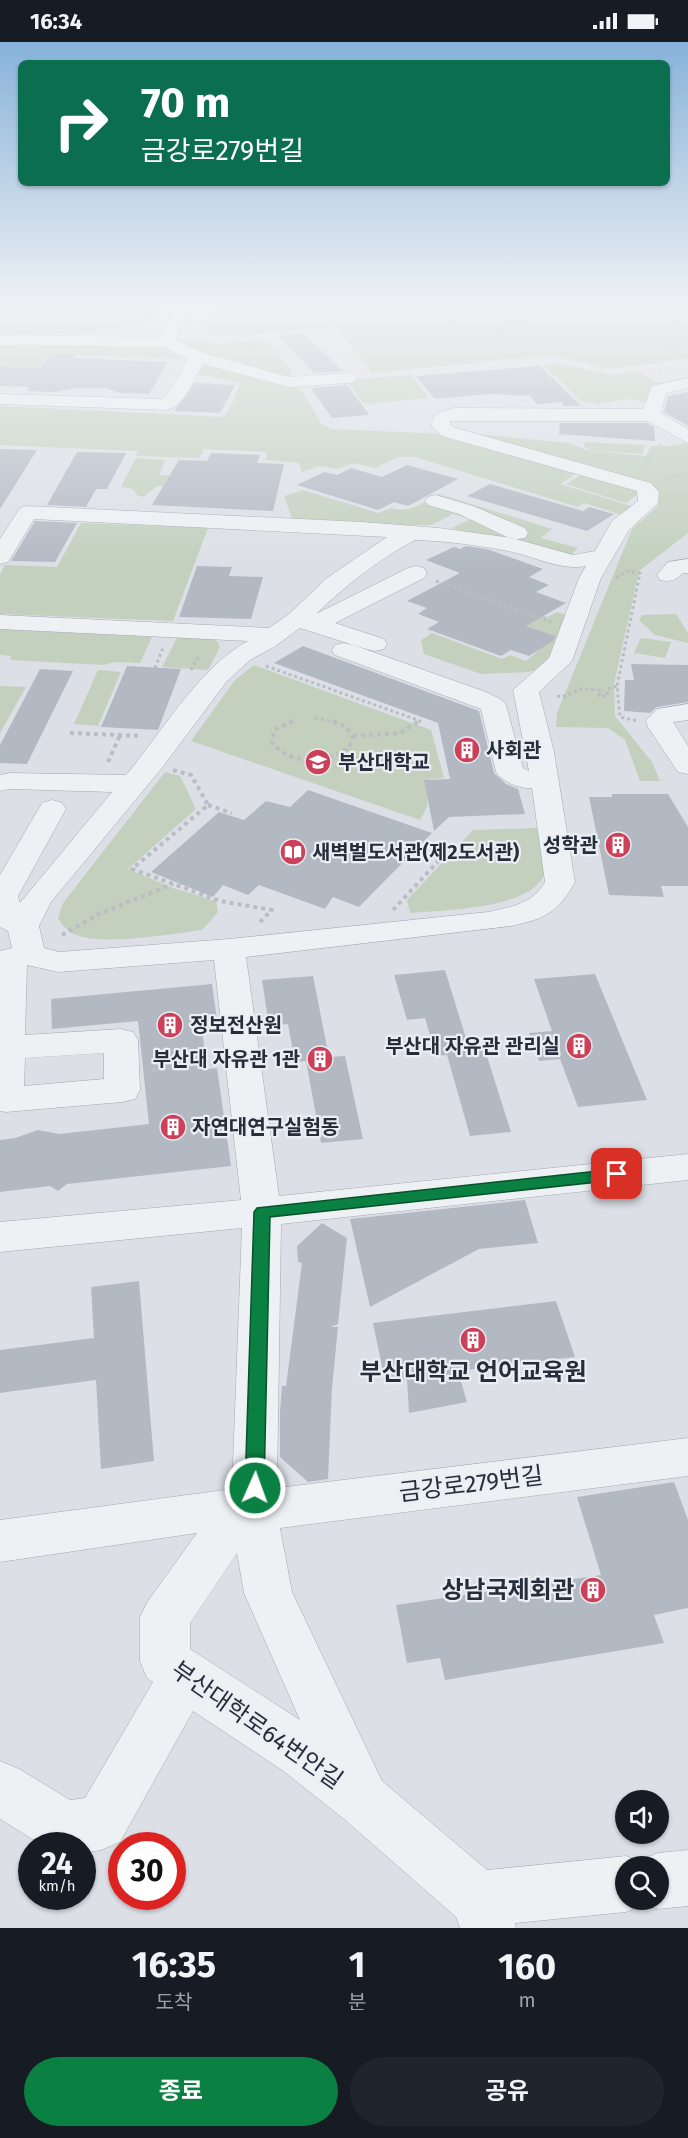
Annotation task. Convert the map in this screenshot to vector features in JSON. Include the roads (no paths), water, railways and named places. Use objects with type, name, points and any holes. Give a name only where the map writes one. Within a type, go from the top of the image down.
[{"type":"street","points":[[0,399],[166,405],[178,392]]},
{"type":"street","points":[[655,417],[658,392]]},
{"type":"street","points":[[461,398],[511,402],[518,414]]},
{"type":"street","points":[[526,690],[560,661],[588,564],[620,526],[648,503],[648,492],[644,487],[449,432],[441,427],[441,418],[453,414],[655,417],[688,413]]},
{"type":"street","points":[[655,417],[688,437]]},
{"type":"street","points":[[0,557],[15,522],[38,490]]},
{"type":"street","points":[[435,501],[466,510],[588,564]]},
{"type":"street","points":[[0,511],[15,522],[363,528],[481,539],[588,564]]},
{"type":"street","points":[[305,621],[335,583],[385,547],[411,533]]},
{"type":"street","points":[[8,1048],[121,1040],[122,1090],[6,1100],[8,1048],[16,950],[37,899],[172,736],[218,676],[241,655],[265,642],[272,635],[305,621],[336,614],[416,573],[374,557]]},
{"type":"street","points":[[305,621],[491,683],[526,690]]},
{"type":"street","points":[[0,622],[272,635]]},
{"type":"street","points":[[344,650],[477,697],[493,705],[510,772],[526,780],[543,780]]},
{"type":"street","points":[[16,950],[58,962],[241,939],[488,921],[519,916],[542,907],[553,897],[560,882],[540,752],[526,690]]},
{"type":"street","points":[[686,761],[661,727],[659,720],[666,715],[688,712]]},
{"type":"street","points":[[0,783],[10,781],[133,784]]},
{"type":"street","points":[[16,950],[3,896],[52,809]]},
{"type":"street","points":[[241,939],[262,1212],[240,1510],[268,1593],[363,1800]]},
{"type":"street","points":[[0,1237],[688,1167]]},
{"type":"street","name":"금강로279번길","points":[[0,1540],[688,1457]]},
{"type":"street","name":"부산대학로64번안길","points":[[240,1510],[165,1617],[165,1661],[301,1751],[363,1800],[483,1914],[615,1886]]},
{"type":"street","points":[[0,1788],[65,1828],[101,1822],[185,1676]]},
{"type":"street","points":[[669,1880],[688,1878]]},
{"type":"place","name":"사회관","points":[[467,750]]},
{"type":"place","name":"부산대학교","points":[[318,762]]},
{"type":"place","name":"성학관","points":[[618,845]]},
{"type":"place","name":"새벽벌도서관(제2도서관)","points":[[293,852]]},
{"type":"place","name":"정보전산원","points":[[170,1025]]},
{"type":"place","name":"부산대 자유관 관리실","points":[[579,1046]]},
{"type":"place","name":"부산대 자유관 1관","points":[[320,1059]]},
{"type":"place","name":"자연대연구실험동","points":[[173,1127]]},
{"type":"place","name":"부산대학교 언어교육원","points":[[473,1340]]},
{"type":"place","name":"상남국제회관","points":[[593,1590]]}]
